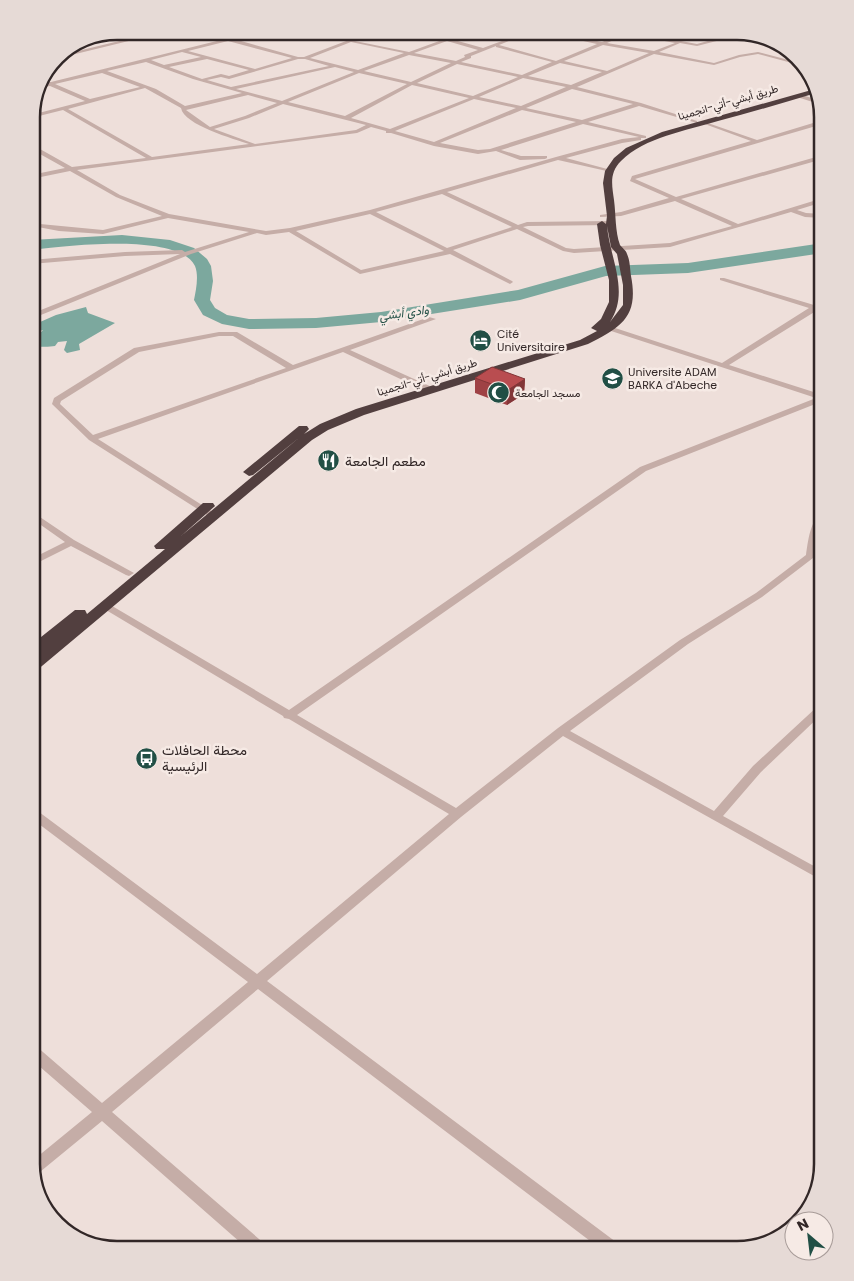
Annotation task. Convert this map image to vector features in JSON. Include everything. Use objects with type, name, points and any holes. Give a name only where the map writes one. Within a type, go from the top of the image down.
[{"type":"highway","points":[[598,185],[616,153],[641,138],[809,90]]},
{"type":"highway","name":"طريق أبشي-أتي-انجمينا","points":[[605,170],[644,142],[772,101],[810,93]]},
{"type":"highway","points":[[427,388],[567,342],[583,335],[605,321],[613,308],[615,289],[613,250],[606,217],[607,183],[605,170]]},
{"type":"highway","points":[[613,250],[629,289],[615,289]]},
{"type":"highway","name":"طريق أبشي-أتي-انجمينا","points":[[40,655],[104,605],[208,513],[324,427],[427,388],[584,342],[609,329],[625,311],[629,289]]},
{"type":"highway","points":[[40,654],[128,573],[208,513]]},
{"type":"street","points":[[73,54],[129,40]]},
{"type":"street","points":[[48,83],[224,40]]},
{"type":"street","points":[[232,40],[298,58],[305,58],[582,121],[641,138]]},
{"type":"street","points":[[209,130],[247,117],[441,40]]},
{"type":"street","points":[[447,40],[485,50]]},
{"type":"street","points":[[346,118],[413,83],[469,57],[466,56],[512,40]]},
{"type":"street","points":[[580,40],[714,64],[758,53],[790,62]]},
{"type":"street","points":[[388,132],[608,40]]},
{"type":"street","points":[[669,40],[697,45],[716,40]]},
{"type":"street","points":[[305,58],[351,41],[572,87],[639,104],[695,122]]},
{"type":"street","points":[[434,144],[525,108],[680,42]]},
{"type":"street","points":[[498,46],[607,72]]},
{"type":"street","points":[[182,51],[254,70]]},
{"type":"street","points":[[162,67],[207,58]]},
{"type":"street","points":[[202,80],[221,75],[229,78],[298,58]]},
{"type":"street","points":[[146,60],[202,80],[346,118],[388,132],[434,144],[478,152],[497,150],[639,104]]},
{"type":"street","points":[[230,88],[336,66]]},
{"type":"street","points":[[102,71],[154,90],[162,97],[184,108],[248,93]]},
{"type":"street","points":[[48,85],[90,101]]},
{"type":"street","points":[[40,114],[144,87]]},
{"type":"street","points":[[800,96],[812,100]]},
{"type":"street","points":[[63,108],[152,159]]},
{"type":"street","points":[[184,108],[185,114],[209,130],[257,145]]},
{"type":"street","points":[[704,122],[758,142]]},
{"type":"street","points":[[738,226],[674,200],[632,180],[634,177],[814,125]]},
{"type":"street","points":[[40,175],[69,169],[358,131],[369,126]]},
{"type":"street","points":[[40,151],[118,196],[168,216],[266,233],[290,230],[371,212],[558,158],[622,141],[641,138]]},
{"type":"street","points":[[497,150],[520,158],[558,158],[605,170]]},
{"type":"street","points":[[290,230],[360,272],[448,251],[534,223],[606,217],[674,200],[814,160]]},
{"type":"street","points":[[810,161],[814,163]]},
{"type":"street","points":[[441,192],[565,250],[613,250],[670,245],[814,203]]},
{"type":"street","points":[[791,210],[805,215],[814,216]]},
{"type":"street","points":[[371,212],[510,282]]},
{"type":"street","points":[[40,226],[58,230],[103,232],[168,216]]},
{"type":"street","points":[[40,313],[108,283],[192,252],[242,238],[256,231]]},
{"type":"street","points":[[40,261],[124,254],[192,252]]},
{"type":"street","points":[[722,279],[814,308]]},
{"type":"street","points":[[722,366],[814,313]]},
{"type":"street","points":[[92,438],[432,319]]},
{"type":"street","points":[[609,329],[814,395]]},
{"type":"street","points":[[208,513],[92,438],[56,404],[57,400],[145,347],[219,334],[234,334],[292,368]]},
{"type":"street","points":[[344,350],[427,388]]},
{"type":"street","points":[[288,716],[642,469],[814,402]]},
{"type":"street","points":[[40,520],[71,542],[128,573]]},
{"type":"street","points":[[40,1164],[457,814],[562,731],[684,642],[759,595],[810,556],[814,533]]},
{"type":"street","points":[[40,558],[71,542]]},
{"type":"street","points":[[104,605],[288,716],[457,814]]},
{"type":"street","points":[[716,816],[757,769],[814,715]]},
{"type":"street","points":[[562,731],[814,872]]},
{"type":"street","points":[[40,819],[603,1241]]},
{"type":"street","points":[[40,1058],[251,1241]]},
{"type":"water","points":[[86,307],[88,313],[115,323],[79,344],[80,350],[67,353],[64,350],[67,341],[58,342],[55,346],[40,346],[40,333],[43,330],[40,331],[40,322],[56,315]]},
{"type":"building","points":[[492,367],[525,379],[508,390],[475,378]]},
{"type":"waterway","name":"وادي أبشي","points":[[40,244],[122,239],[170,244],[189,251],[203,266],[204,286],[202,300],[209,311],[222,319],[249,324],[316,323],[381,317],[520,295],[605,271],[688,268],[814,249]]},
{"type":"place","name":"Cité Universitaire","points":[[481,340]]},
{"type":"place","name":"Universite ADAM BARKA d'Abeche","points":[[612,378]]},
{"type":"place","name":"مسجد الجامعة","points":[[499,393]]},
{"type":"place","name":"مطعم الجامعة","points":[[329,461]]},
{"type":"place","name":"محطة الحافلات الرئيسية","points":[[146,758]]}]
